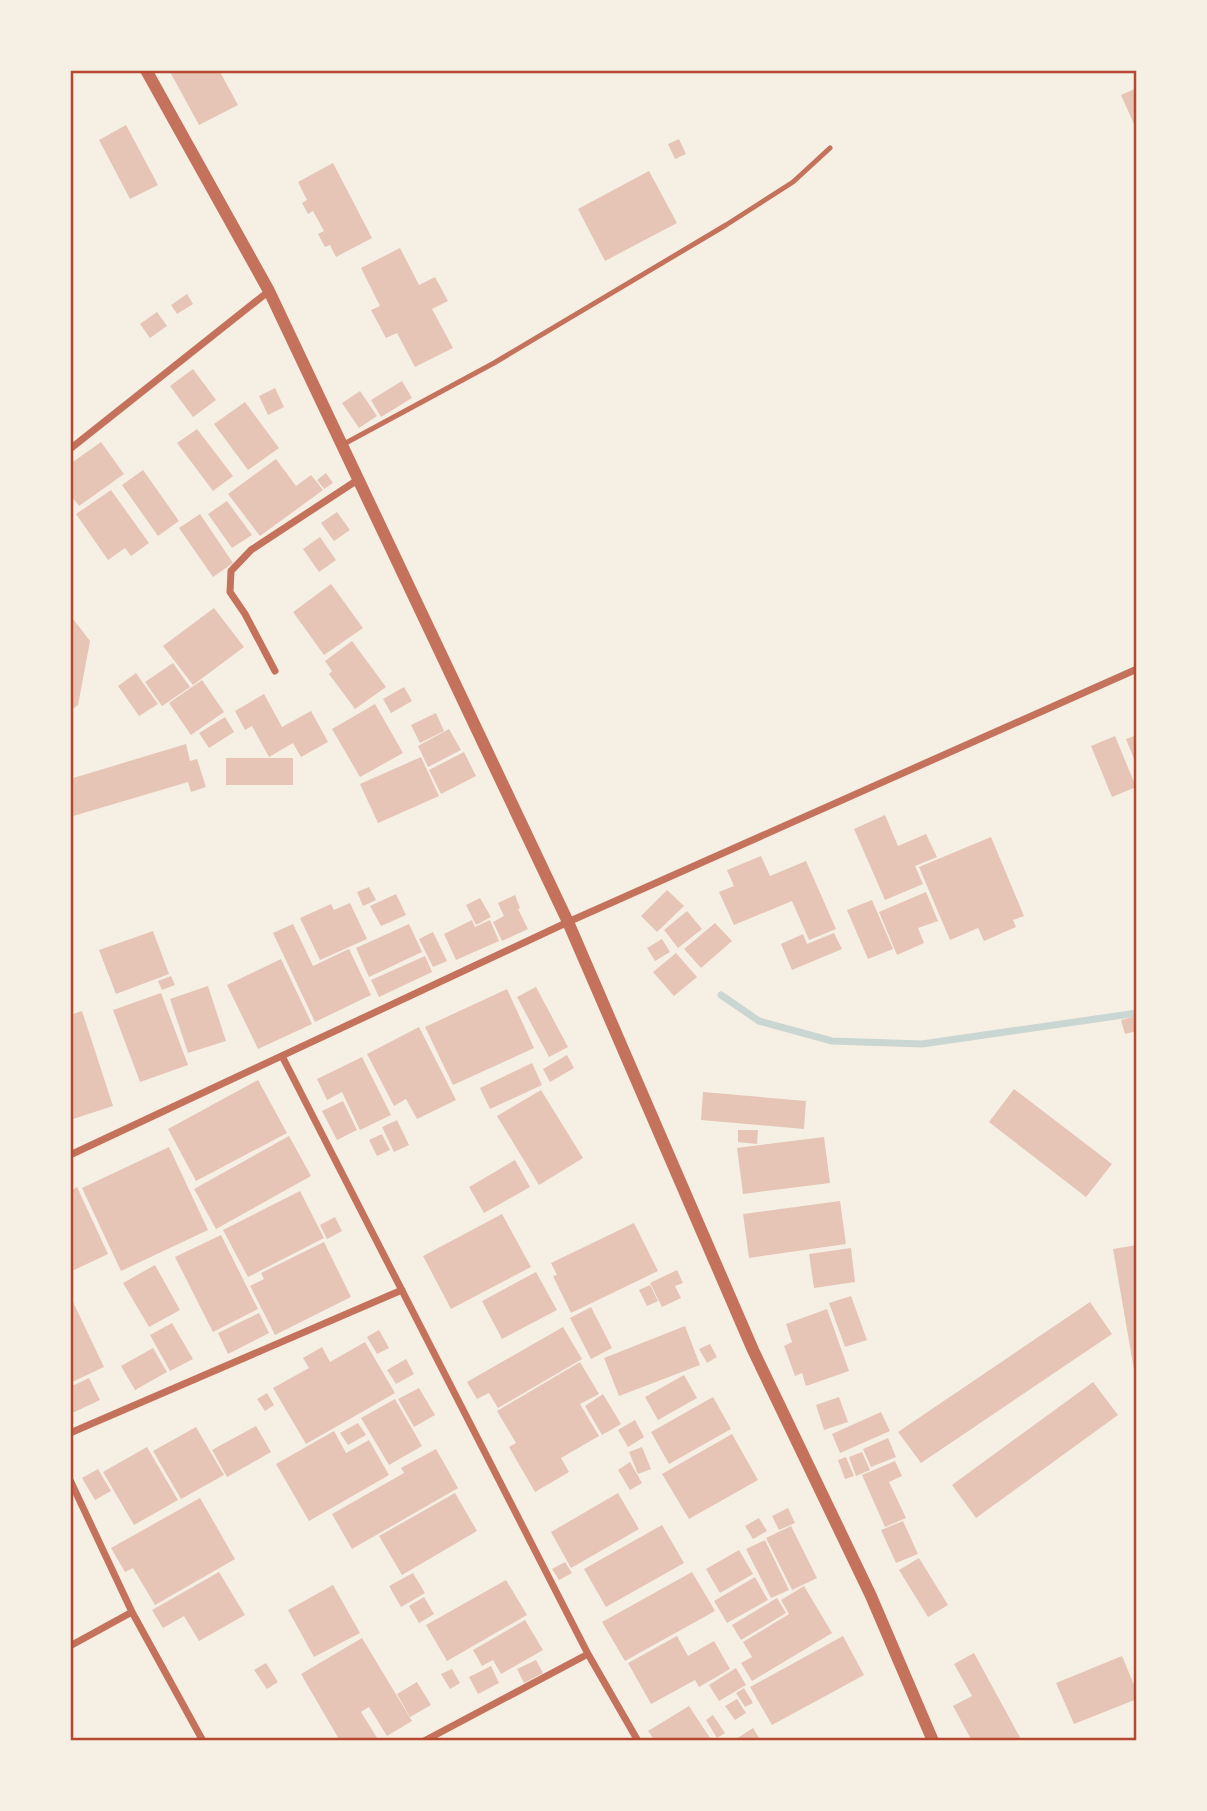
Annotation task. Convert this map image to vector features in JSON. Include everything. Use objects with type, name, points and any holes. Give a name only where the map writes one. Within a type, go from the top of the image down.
[{"type":"street","points":[[146,70],[270,291],[568,922],[752,1350],[871,1596],[933,1741]]},
{"type":"street","points":[[70,449],[270,291]]},
{"type":"street","points":[[275,671],[245,614],[230,592],[231,571],[251,550],[359,479]]},
{"type":"street","points":[[70,1155],[568,922],[1137,669]]},
{"type":"street","points":[[282,1056],[588,1654],[638,1741]]},
{"type":"street","points":[[70,1433],[402,1290]]},
{"type":"street","points":[[70,1480],[132,1612],[203,1741]]},
{"type":"street","points":[[70,1646],[132,1612]]},
{"type":"street","points":[[424,1741],[588,1654]]},
{"type":"lane","points":[[342,445],[494,363],[726,225],[793,182],[830,148]]},
{"type":"building","points":[[169,70],[219,70],[238,105],[199,125]]},
{"type":"building","points":[[1137,88],[1137,131],[1121,95]]},
{"type":"building","points":[[126,125],[158,185],[130,199],[99,140]]},
{"type":"building","points":[[679,139],[686,154],[675,159],[668,144]]},
{"type":"building","points":[[333,163],[372,238],[336,257],[330,245],[325,247],[318,234],[324,231],[313,211],[308,214],[302,203],[307,200],[298,182]]},
{"type":"building","points":[[649,171],[677,223],[605,261],[578,209]]},
{"type":"building","points":[[400,248],[419,285],[435,277],[448,301],[432,309],[453,348],[415,367],[397,333],[386,338],[371,310],[380,306],[361,268]]},
{"type":"building","points":[[187,294],[193,304],[177,314],[171,305]]},
{"type":"building","points":[[157,312],[167,326],[150,338],[140,324]]},
{"type":"building","points":[[193,369],[216,400],[193,417],[170,386]]},
{"type":"building","points":[[402,381],[412,398],[381,417],[371,400]]},
{"type":"building","points":[[275,388],[284,407],[268,415],[259,396]]},
{"type":"building","points":[[360,391],[377,416],[359,428],[342,403]]},
{"type":"building","points":[[245,402],[279,448],[248,470],[214,424]]},
{"type":"building","points":[[197,429],[233,476],[213,491],[177,443]]},
{"type":"building","points":[[101,442],[124,474],[79,506],[70,494],[70,464]]},
{"type":"building","points":[[276,459],[296,486],[311,475],[323,490],[260,536],[228,494]]},
{"type":"building","points":[[143,470],[179,521],[158,536],[122,485]]},
{"type":"building","points":[[326,473],[333,483],[324,489],[317,480]]},
{"type":"building","points":[[111,490],[149,543],[131,556],[125,548],[108,560],[76,514]]},
{"type":"building","points":[[227,501],[252,535],[232,548],[208,514]]},
{"type":"building","points":[[337,512],[350,530],[334,541],[321,523]]},
{"type":"building","points":[[200,514],[233,563],[213,577],[179,528]]},
{"type":"building","points":[[320,537],[336,560],[319,572],[303,549]]},
{"type":"building","points":[[331,584],[363,628],[324,655],[293,612]]},
{"type":"building","points":[[214,608],[244,647],[193,685],[163,646]]},
{"type":"building","points":[[70,615],[90,641],[78,705],[70,711]]},
{"type":"building","points":[[352,641],[386,687],[355,709],[329,674],[332,671],[325,661]]},
{"type":"building","points":[[173,663],[190,687],[162,706],[145,682]]},
{"type":"building","points":[[136,673],[158,704],[139,716],[118,686]]},
{"type":"building","points":[[202,680],[224,712],[191,735],[169,703]]},
{"type":"building","points":[[404,687],[412,701],[391,713],[383,699]]},
{"type":"building","points":[[264,694],[282,727],[311,711],[328,742],[301,757],[293,743],[269,757],[252,726],[245,730],[235,711]]},
{"type":"building","points":[[375,704],[403,753],[360,777],[332,729]]},
{"type":"building","points":[[436,713],[444,731],[420,743],[411,725]]},
{"type":"building","points":[[225,717],[234,732],[209,748],[199,733]]},
{"type":"building","points":[[449,729],[461,750],[428,767],[418,746]]},
{"type":"building","points":[[1137,735],[1137,766],[1126,739]]},
{"type":"building","points":[[1115,736],[1136,787],[1112,797],[1091,746]]},
{"type":"building","points":[[186,744],[190,761],[197,759],[206,787],[191,792],[188,782],[70,817],[70,779]]},
{"type":"building","points":[[464,752],[476,776],[441,794],[429,770]]},
{"type":"building","points":[[421,757],[439,796],[378,823],[360,784]]},
{"type":"building","points":[[226,758],[293,758],[293,785],[226,785]]},
{"type":"building","points":[[885,815],[898,846],[926,834],[937,857],[915,866],[923,884],[885,900],[854,829]]},
{"type":"building","points":[[991,837],[1024,916],[1013,920],[1016,927],[984,941],[978,928],[950,940],[919,867]]},
{"type":"building","points":[[761,856],[770,876],[806,861],[836,929],[809,940],[792,901],[734,925],[719,892],[734,886],[727,870]]},
{"type":"building","points":[[369,887],[376,900],[363,906],[357,892]]},
{"type":"building","points":[[667,890],[684,906],[657,932],[641,916]]},
{"type":"building","points":[[926,892],[938,921],[918,928],[924,943],[897,955],[879,912]]},
{"type":"building","points":[[396,894],[406,915],[381,926],[370,906]]},
{"type":"building","points":[[515,895],[520,908],[518,909],[528,929],[502,941],[493,922],[504,916],[498,903]]},
{"type":"building","points":[[480,898],[491,917],[476,925],[466,905]]},
{"type":"building","points":[[872,900],[893,949],[868,959],[847,910]]},
{"type":"building","points":[[350,903],[367,939],[320,960],[300,918],[331,904],[334,910]]},
{"type":"building","points":[[687,911],[702,929],[678,948],[664,930]]},
{"type":"building","points":[[472,920],[475,927],[490,920],[499,941],[456,960],[444,934]]},
{"type":"building","points":[[715,923],[732,941],[701,968],[684,949]]},
{"type":"building","points":[[293,924],[313,966],[349,949],[371,995],[315,1022],[273,933]]},
{"type":"building","points":[[409,924],[422,952],[369,977],[356,948]]},
{"type":"building","points":[[153,931],[169,974],[116,994],[99,950]]},
{"type":"building","points":[[433,932],[447,961],[433,967],[419,939]]},
{"type":"building","points":[[834,933],[842,949],[792,970],[781,944],[803,934],[807,944]]},
{"type":"building","points":[[662,939],[670,952],[655,961],[647,948]]},
{"type":"building","points":[[676,953],[697,977],[674,996],[653,972]]},
{"type":"building","points":[[425,956],[432,972],[379,997],[371,980]]},
{"type":"building","points":[[281,959],[312,1024],[258,1049],[227,985]]},
{"type":"building","points":[[171,976],[175,985],[162,990],[158,981]]},
{"type":"building","points":[[208,986],[226,1041],[188,1053],[170,999]]},
{"type":"building","points":[[536,987],[568,1047],[549,1057],[517,997]]},
{"type":"building","points":[[507,989],[534,1048],[453,1085],[425,1027]]},
{"type":"building","points":[[161,993],[188,1065],[140,1082],[113,1010]]},
{"type":"building","points":[[82,1011],[113,1106],[70,1120],[70,1015]]},
{"type":"building","points":[[1137,1016],[1137,1031],[1125,1034],[1121,1020]]},
{"type":"building","points":[[419,1027],[456,1100],[417,1119],[406,1099],[394,1106],[367,1054]]},
{"type":"building","points":[[567,1055],[574,1068],[550,1082],[543,1069]]},
{"type":"building","points":[[362,1057],[391,1115],[360,1130],[342,1092],[327,1100],[317,1079]]},
{"type":"building","points":[[532,1063],[542,1085],[490,1109],[480,1088]]},
{"type":"building","points":[[258,1080],[287,1133],[196,1181],[168,1129]]},
{"type":"building","points":[[1014,1089],[1112,1164],[1086,1197],[989,1122]]},
{"type":"building","points":[[541,1090],[583,1158],[539,1185],[497,1116]]},
{"type":"building","points":[[703,1092],[806,1101],[804,1129],[701,1120]]},
{"type":"building","points":[[343,1101],[357,1130],[337,1140],[322,1111]]},
{"type":"building","points":[[397,1120],[409,1145],[394,1152],[382,1127]]},
{"type":"building","points":[[738,1130],[758,1130],[757,1144],[738,1142]]},
{"type":"building","points":[[382,1134],[390,1150],[377,1156],[369,1140]]},
{"type":"building","points":[[289,1136],[311,1176],[216,1229],[194,1189]]},
{"type":"building","points":[[824,1137],[830,1183],[743,1194],[737,1148]]},
{"type":"building","points":[[169,1147],[208,1230],[121,1271],[82,1188]]},
{"type":"building","points":[[515,1160],[530,1187],[484,1213],[469,1187]]},
{"type":"building","points":[[77,1187],[108,1254],[70,1272],[70,1191]]},
{"type":"building","points":[[300,1191],[324,1238],[248,1277],[223,1230]]},
{"type":"building","points":[[840,1201],[846,1244],[749,1258],[743,1214]]},
{"type":"building","points":[[502,1214],[531,1267],[451,1309],[423,1256]]},
{"type":"building","points":[[335,1217],[342,1231],[327,1239],[320,1225]]},
{"type":"building","points":[[634,1223],[658,1271],[571,1313],[553,1276],[557,1275],[551,1263]]},
{"type":"building","points":[[221,1235],[258,1309],[213,1332],[175,1257]]},
{"type":"building","points":[[324,1242],[351,1297],[275,1335],[250,1286],[264,1279],[261,1273]]},
{"type":"building","points":[[1137,1245],[1137,1381],[1136,1381],[1113,1249]]},
{"type":"building","points":[[851,1248],[855,1282],[814,1288],[809,1254]]},
{"type":"building","points":[[155,1265],[180,1310],[149,1327],[123,1283]]},
{"type":"building","points":[[677,1270],[683,1283],[675,1286],[681,1298],[662,1307],[650,1283]]},
{"type":"building","points":[[536,1272],[557,1310],[502,1339],[482,1301]]},
{"type":"building","points":[[650,1285],[658,1301],[647,1306],[639,1290]]},
{"type":"building","points":[[851,1296],[867,1340],[845,1347],[829,1303]]},
{"type":"building","points":[[73,1302],[104,1367],[70,1383],[70,1304]]},
{"type":"building","points":[[1090,1302],[1112,1334],[921,1463],[898,1432]]},
{"type":"building","points":[[591,1307],[612,1348],[591,1359],[570,1318]]},
{"type":"building","points":[[827,1309],[849,1371],[806,1386],[802,1373],[795,1376],[784,1346],[792,1342],[786,1324]]},
{"type":"building","points":[[259,1313],[269,1333],[228,1354],[218,1333]]},
{"type":"building","points":[[172,1323],[193,1359],[170,1371],[150,1335]]},
{"type":"building","points":[[685,1326],[700,1365],[619,1396],[604,1358]]},
{"type":"building","points":[[563,1327],[582,1359],[498,1408],[489,1393],[477,1399],[467,1382]]},
{"type":"building","points":[[379,1330],[389,1348],[377,1354],[367,1337]]},
{"type":"building","points":[[365,1342],[395,1393],[306,1444],[273,1388],[309,1368],[303,1358],[322,1347],[330,1362]]},
{"type":"building","points":[[710,1344],[717,1357],[707,1363],[699,1349]]},
{"type":"building","points":[[153,1348],[167,1372],[135,1390],[121,1366]]},
{"type":"building","points":[[406,1359],[414,1374],[396,1384],[387,1370]]},
{"type":"building","points":[[580,1362],[599,1394],[580,1404],[599,1436],[561,1458],[569,1472],[535,1492],[509,1447],[516,1443],[497,1411]]},
{"type":"building","points":[[684,1375],[697,1398],[658,1420],[645,1397]]},
{"type":"building","points":[[89,1378],[100,1400],[70,1414],[70,1387]]},
{"type":"building","points":[[1093,1382],[1118,1415],[976,1518],[952,1485]]},
{"type":"building","points":[[419,1388],[435,1415],[414,1427],[398,1399]]},
{"type":"building","points":[[267,1393],[274,1405],[265,1411],[257,1399]]},
{"type":"building","points":[[603,1394],[621,1424],[602,1435],[585,1406]]},
{"type":"building","points":[[713,1397],[731,1429],[669,1464],[651,1432]]},
{"type":"building","points":[[839,1397],[848,1422],[824,1430],[816,1405]]},
{"type":"building","points":[[395,1399],[422,1446],[389,1465],[361,1418]]},
{"type":"building","points":[[881,1412],[890,1431],[840,1453],[832,1434]]},
{"type":"building","points":[[635,1420],[644,1437],[628,1447],[618,1430]]},
{"type":"building","points":[[358,1423],[366,1435],[348,1445],[340,1433]]},
{"type":"building","points":[[256,1426],[271,1452],[227,1477],[212,1450]]},
{"type":"building","points":[[196,1427],[224,1475],[181,1499],[153,1451]]},
{"type":"building","points":[[334,1431],[346,1453],[369,1440],[389,1475],[309,1521],[276,1464]]},
{"type":"building","points":[[732,1434],[758,1480],[689,1519],[662,1474]]},
{"type":"building","points":[[888,1438],[896,1457],[871,1467],[863,1449]]},
{"type":"building","points":[[147,1447],[178,1500],[134,1525],[103,1472]]},
{"type":"building","points":[[642,1447],[651,1469],[638,1474],[629,1452]]},
{"type":"building","points":[[436,1449],[458,1488],[352,1549],[332,1514],[404,1473],[401,1468]]},
{"type":"building","points":[[862,1452],[870,1470],[856,1476],[849,1457]]},
{"type":"building","points":[[846,1457],[854,1476],[845,1479],[838,1460]]},
{"type":"building","points":[[895,1461],[902,1476],[889,1482],[906,1518],[885,1527],[862,1475]]},
{"type":"building","points":[[630,1462],[642,1483],[630,1490],[618,1470]]},
{"type":"building","points":[[98,1469],[111,1491],[95,1500],[82,1478]]},
{"type":"building","points":[[455,1493],[477,1531],[402,1575],[379,1536]]},
{"type":"building","points":[[618,1493],[639,1529],[571,1568],[551,1532]]},
{"type":"building","points":[[200,1498],[235,1559],[155,1605],[133,1568],[125,1572],[111,1548]]},
{"type":"building","points":[[788,1508],[795,1523],[779,1530],[772,1516]]},
{"type":"building","points":[[759,1518],[767,1531],[753,1539],[745,1526]]},
{"type":"building","points":[[903,1521],[918,1554],[896,1563],[881,1530]]},
{"type":"building","points":[[662,1525],[684,1563],[606,1607],[584,1569]]},
{"type":"building","points":[[791,1526],[817,1578],[792,1590],[766,1538]]},
{"type":"building","points":[[765,1540],[789,1590],[771,1598],[746,1549]]},
{"type":"building","points":[[739,1550],[753,1574],[720,1593],[706,1569]]},
{"type":"building","points":[[919,1558],[948,1605],[928,1617],[899,1570]]},
{"type":"building","points":[[565,1562],[572,1573],[559,1580],[552,1569]]},
{"type":"building","points":[[219,1572],[245,1615],[199,1641],[184,1616],[163,1628],[152,1610]]},
{"type":"building","points":[[692,1572],[715,1611],[625,1661],[602,1622]]},
{"type":"building","points":[[413,1573],[425,1593],[401,1607],[389,1586]]},
{"type":"building","points":[[755,1577],[768,1600],[727,1623],[714,1601]]},
{"type":"building","points":[[506,1580],[527,1615],[447,1661],[426,1625]]},
{"type":"building","points":[[333,1585],[360,1633],[314,1657],[288,1610]]},
{"type":"building","points":[[804,1586],[832,1633],[752,1681],[741,1663],[752,1657],[743,1642],[789,1614],[781,1600]]},
{"type":"building","points":[[424,1597],[434,1614],[419,1623],[409,1606]]},
{"type":"building","points":[[777,1598],[786,1613],[741,1640],[732,1625]]},
{"type":"building","points":[[525,1620],[543,1650],[501,1674],[493,1660],[482,1666],[473,1650]]},
{"type":"building","points":[[677,1636],[688,1656],[714,1641],[730,1669],[699,1687],[695,1680],[651,1704],[628,1663]]},
{"type":"building","points":[[843,1636],[864,1675],[772,1725],[750,1687]]},
{"type":"building","points":[[362,1638],[412,1721],[387,1736],[369,1707],[361,1712],[379,1741],[340,1741],[301,1674]]},
{"type":"building","points":[[974,1653],[1022,1741],[972,1741],[953,1706],[972,1696],[954,1664]]},
{"type":"building","points":[[1122,1656],[1137,1692],[1137,1699],[1074,1724],[1056,1683]]},
{"type":"building","points":[[536,1660],[543,1673],[524,1683],[517,1669]]},
{"type":"building","points":[[266,1663],[278,1682],[267,1689],[254,1670]]},
{"type":"building","points":[[491,1666],[499,1683],[478,1694],[469,1677]]},
{"type":"building","points":[[736,1668],[746,1685],[719,1701],[709,1685]]},
{"type":"building","points":[[452,1669],[460,1683],[450,1689],[441,1674]]},
{"type":"building","points":[[417,1682],[431,1705],[410,1717],[397,1694]]},
{"type":"building","points":[[744,1688],[753,1703],[745,1707],[736,1693]]},
{"type":"building","points":[[737,1699],[746,1713],[735,1720],[725,1706]]},
{"type":"building","points":[[689,1706],[712,1741],[655,1741],[648,1731]]},
{"type":"building","points":[[713,1715],[725,1733],[717,1738],[706,1720]]},
{"type":"building","points":[[753,1728],[761,1741],[733,1741]]},
{"type":"waterway","points":[[721,995],[759,1021],[832,1041],[922,1044],[1137,1013]]}]
